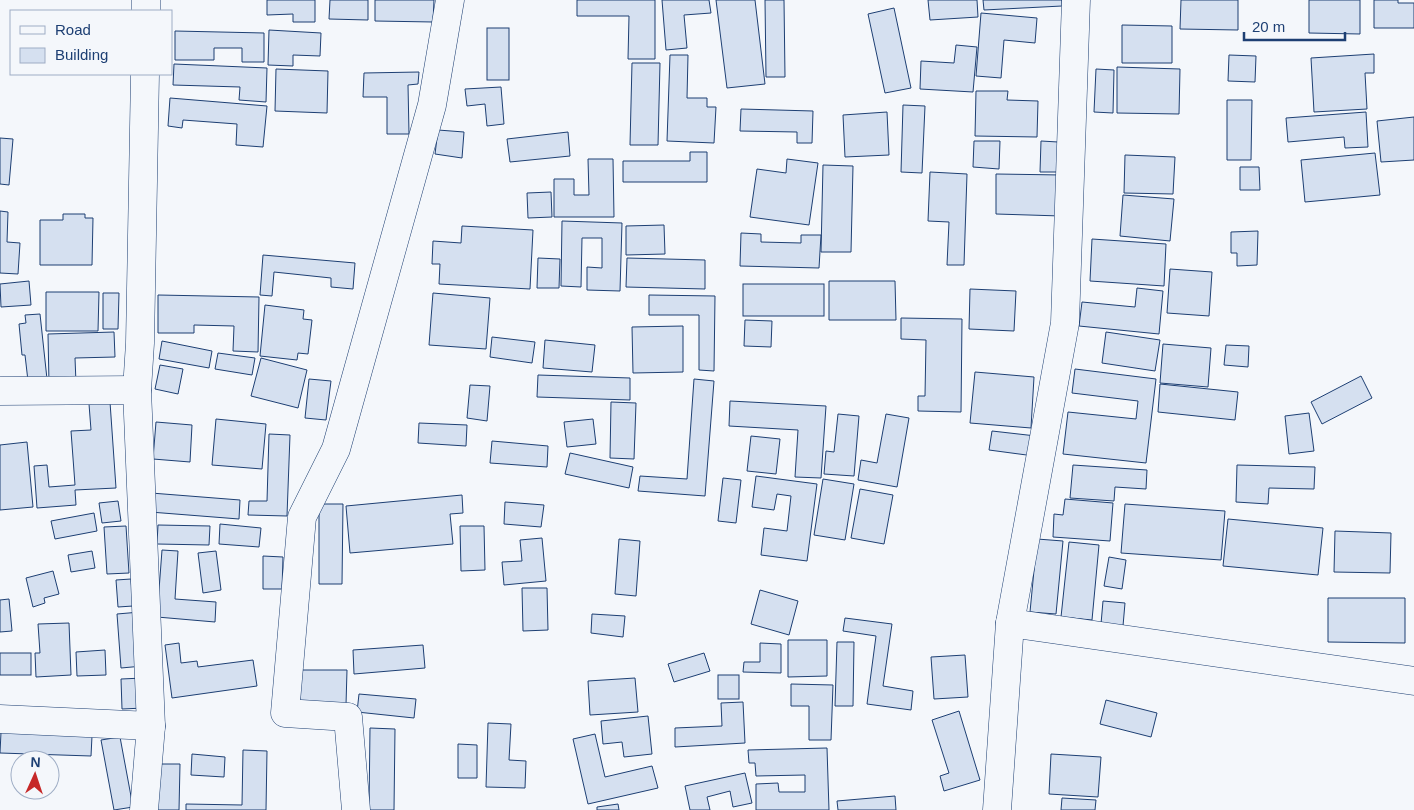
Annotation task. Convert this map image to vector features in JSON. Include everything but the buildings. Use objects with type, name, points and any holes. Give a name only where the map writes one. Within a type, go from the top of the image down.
[{"type":"street","points":[[356,810],[348,717],[285,713],[302,517],[336,449],[432,105],[450,0]]},
{"type":"street","points":[[997,810],[1010,623],[1065,323],[1076,0]]},
{"type":"street","points":[[144,810],[152,726],[137,390],[140,343],[145,75]]},
{"type":"street","points":[[0,391],[137,390]]},
{"type":"street","points":[[1010,623],[1414,680]]},
{"type":"street","points":[[0,719],[152,726]]}]
